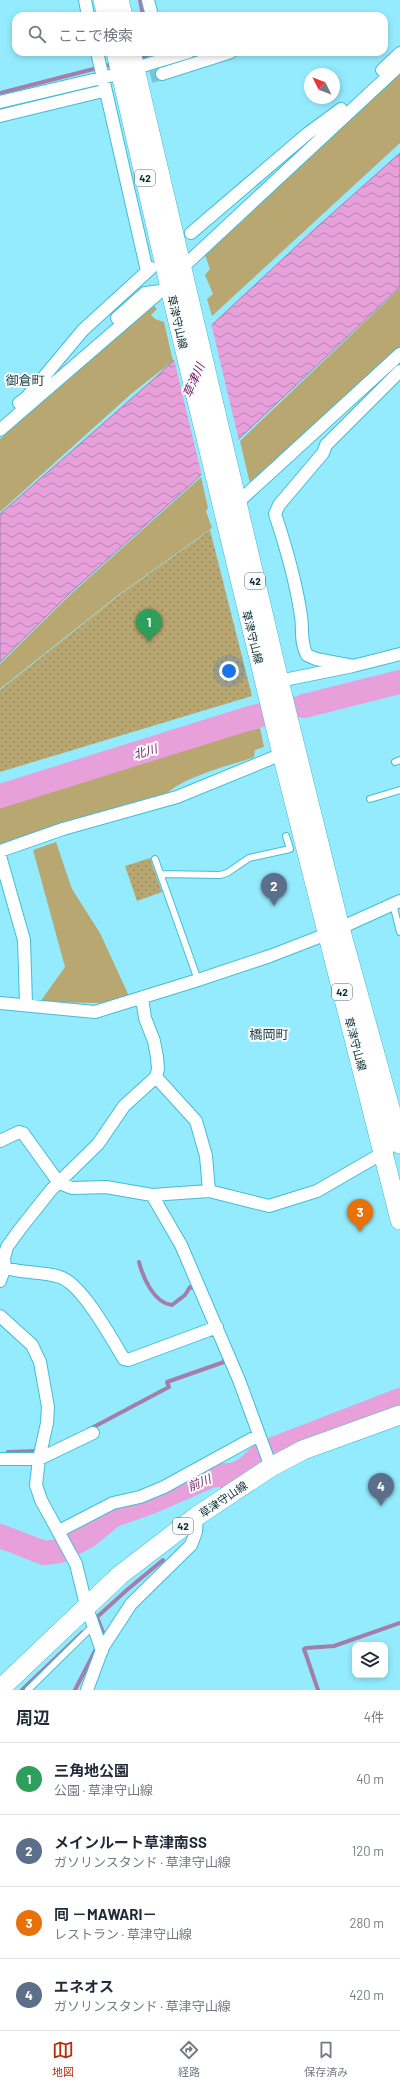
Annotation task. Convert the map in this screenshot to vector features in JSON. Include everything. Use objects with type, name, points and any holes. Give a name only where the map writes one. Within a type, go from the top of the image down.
[{"type":"main road","points":[[103,0],[106,12]]},
{"type":"main road","points":[[119,0],[121,12]]},
{"type":"main road","name":"草津守山線","points":[[120,56],[129,64],[182,264],[232,481],[288,759],[334,931],[395,1147],[400,1220]]},
{"type":"main road","name":"草津守山線","points":[[129,64],[165,287],[174,305],[218,494],[272,684]]},
{"type":"main road","name":"草津守山線","points":[[0,1689],[86,1605],[120,1575],[197,1516],[271,1466],[303,1450],[400,1415]]},
{"type":"street","points":[[85,0],[87,12]]},
{"type":"street","points":[[148,0],[151,12]]},
{"type":"street","points":[[182,264],[331,118],[400,53]]},
{"type":"street","points":[[27,397],[83,330],[149,270],[98,56]]},
{"type":"street","points":[[162,74],[218,56]]},
{"type":"street","points":[[0,102],[103,78],[129,64],[158,57]]},
{"type":"street","points":[[182,264],[400,65]]},
{"type":"street","points":[[0,116],[99,92]]},
{"type":"street","points":[[190,233],[307,134],[331,118]]},
{"type":"street","points":[[0,420],[145,293],[165,287]]},
{"type":"street","points":[[0,430],[165,287]]},
{"type":"street","points":[[236,504],[400,354]]},
{"type":"street","points":[[353,666],[316,659],[307,655],[303,643],[301,617],[294,583],[274,514],[279,505],[323,453],[326,445],[400,371]]},
{"type":"street","points":[[347,403],[357,413]]},
{"type":"street","points":[[272,684],[400,654]]},
{"type":"street","points":[[0,851],[63,829],[177,797],[288,759]]},
{"type":"street","points":[[0,856],[24,940],[26,1004]]},
{"type":"street","points":[[0,1003],[26,1004],[95,1012],[198,980],[334,931],[396,902]]},
{"type":"street","points":[[0,1281],[7,1247],[51,1190],[98,1144],[124,1106],[156,1077],[158,1069],[157,1057],[154,1041],[145,1018],[142,998]]},
{"type":"street","points":[[156,1077],[196,1121],[206,1156],[209,1191]]},
{"type":"street","points":[[0,1141],[19,1132],[23,1133],[59,1183],[72,1188],[106,1187],[152,1195],[209,1191],[269,1206],[317,1191],[395,1147]]},
{"type":"street","points":[[152,1195],[181,1245],[217,1327],[271,1466]]},
{"type":"street","points":[[2,1266],[16,1272],[60,1277],[77,1287],[124,1359],[128,1360],[217,1327]]},
{"type":"street","points":[[0,1316],[32,1344],[40,1362],[48,1407],[47,1423],[39,1459],[36,1485],[41,1500],[76,1564],[86,1605],[102,1652]]},
{"type":"street","points":[[0,1459],[39,1459],[93,1433]]},
{"type":"street","points":[[59,1531],[113,1503],[140,1497],[164,1487],[259,1435]]},
{"type":"street","points":[[87,1690],[102,1652],[131,1604],[191,1545],[196,1532],[197,1516]]},
{"type":"lane","points":[[370,799],[400,790]]},
{"type":"lane","points":[[161,874],[184,873],[206,876],[227,873],[249,858],[290,849],[286,836]]},
{"type":"lane","points":[[155,859],[198,980]]},
{"type":"lane","points":[[396,902],[400,932]]},
{"type":"lane","points":[[28,1690],[93,1626]]},
{"type":"shaded area","points":[[400,70],[400,143],[212,316],[207,299],[213,294],[205,275],[210,269],[205,255],[332,132]]},
{"type":"shaded area","points":[[400,288],[400,350],[251,488],[240,441]]},
{"type":"shaded area","points":[[152,304],[157,309],[151,315],[155,319],[164,322],[173,361],[131,394],[0,512],[0,439]]},
{"type":"shaded area","points":[[201,477],[208,508],[206,511],[212,528],[121,593],[0,689],[0,664],[71,594]]},
{"type":"shaded area","points":[[210,530],[252,696],[0,772],[0,690],[122,593]]},
{"type":"shaded area","points":[[260,728],[264,747],[255,750],[254,757],[219,768],[182,783],[164,796],[0,845],[0,801],[22,797]]},
{"type":"shaded area","points":[[56,842],[72,889],[100,933],[129,996],[100,1003],[40,1002],[65,967],[33,850]]},
{"type":"shaded area","points":[[150,858],[162,892],[137,901],[125,866]]},
{"type":"water","name":"草津川","points":[[400,153],[400,287],[190,485],[70,593],[0,662],[0,514],[155,378],[316,228]]},
{"type":"pier","points":[[211,323],[239,441],[202,476],[174,359]]},
{"type":"waterway","points":[[140,0],[142,12]]},
{"type":"waterway","points":[[137,58],[144,56]]},
{"type":"waterway","points":[[0,93],[113,64]]},
{"type":"waterway","name":"北川","points":[[304,706],[400,682]]},
{"type":"waterway","name":"北川","points":[[0,796],[253,717],[291,708]]},
{"type":"waterway","points":[[139,1262],[143,1275],[150,1289],[160,1300],[166,1303],[172,1305],[185,1295],[190,1287],[195,1289]]},
{"type":"waterway","points":[[88,1430],[169,1387],[167,1382],[224,1362],[224,1358]]},
{"type":"waterway","name":"前川","points":[[0,1536],[44,1553],[60,1551],[88,1536],[112,1516],[151,1502],[213,1475],[234,1475],[247,1468],[263,1453],[400,1400]]},
{"type":"waterway","points":[[8,1452],[38,1451]]},
{"type":"waterway","points":[[223,1488],[234,1475]]},
{"type":"waterway","points":[[96,1618],[163,1560]]},
{"type":"waterway","points":[[97,1617],[104,1635],[101,1639]]},
{"type":"waterway","points":[[318,1690],[304,1649],[334,1646],[400,1623]]},
{"type":"waterway","points":[[22,1690],[83,1632]]},
{"type":"waterway","points":[[75,1690],[97,1647]]},
{"type":"tunnel","points":[[99,92],[162,74]]},
{"type":"place","name":"三角地公園","points":[[149,642]]},
{"type":"place","name":"メインルート草津南SS","points":[[274,906]]},
{"type":"place","name":"囘 －MAWARI－","points":[[360,1232]]},
{"type":"place","name":"エネオス","points":[[381,1506]]},
{"type":"district","name":"御倉町","points":[[25,380]]},
{"type":"district","name":"橋岡町","points":[[269,1034]]}]
